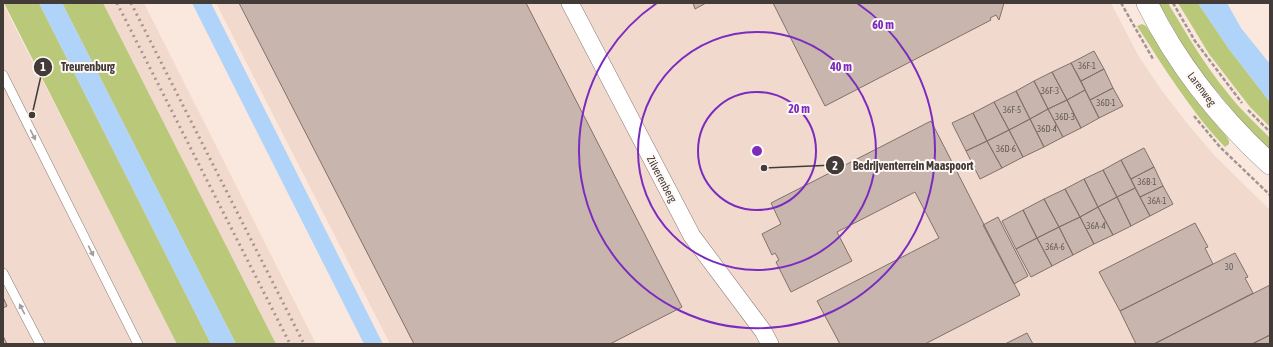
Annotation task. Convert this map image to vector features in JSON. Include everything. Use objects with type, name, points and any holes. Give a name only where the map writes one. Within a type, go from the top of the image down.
[{"type":"street","name":"Zilverenberg","points":[[570,3],[692,236],[763,331],[770,344]]},
{"type":"street","name":"Larenweg","points":[[1146,3],[1171,46],[1213,105],[1247,143],[1270,164]]},
{"type":"lane","points":[[3,75],[138,344]]},
{"type":"lane","points":[[3,273],[40,344]]},
{"type":"path","points":[[1121,3],[1149,53]]},
{"type":"path","points":[[1174,3],[1195,41],[1244,107],[1270,132]]},
{"type":"path","points":[[1220,147],[1270,195]]},
{"type":"shaded area","points":[[103,3],[144,3],[316,344],[276,344]]},
{"type":"shaded area","points":[[216,3],[1111,3],[1138,55],[1160,88],[1186,122],[1215,156],[1270,210],[1270,344],[390,344]]},
{"type":"shaded area","points":[[3,4],[117,226],[178,344],[3,344]]},
{"type":"green space","points":[[4,3],[39,3],[211,344],[177,344]]},
{"type":"green space","points":[[62,3],[103,3],[276,344],[236,344]]},
{"type":"green space","points":[[1159,3],[1168,3],[1218,81],[1270,138],[1270,151],[1244,124],[1191,60]]},
{"type":"green space","points":[[1178,3],[1198,3],[1229,49],[1270,102],[1270,127],[1250,107],[1209,54]]},
{"type":"green space","points":[[1142,24],[1146,26],[1191,94],[1227,137],[1229,144],[1225,147],[1201,119],[1168,73],[1137,26]]},
{"type":"water","points":[[39,3],[62,3],[236,344],[211,344]]},
{"type":"water","points":[[192,3],[211,3],[383,344],[364,344]]},
{"type":"water","points":[[1198,3],[1227,3],[1241,28],[1270,64],[1270,102],[1229,49]]},
{"type":"building","points":[[239,3],[526,3],[682,307],[610,344],[414,344]]},
{"type":"building","points":[[693,3],[706,3],[695,9]]},
{"type":"building","points":[[773,3],[1004,3],[999,20],[996,15],[990,18],[991,20],[825,106]]},
{"type":"building","points":[[1094,51],[1104,69],[1081,81],[1071,63]]},
{"type":"building","points":[[1071,63],[1085,90],[1067,100],[1052,72]]},
{"type":"building","points":[[1104,69],[1113,88],[1090,100],[1081,81]]},
{"type":"building","points":[[1052,72],[1067,100],[1048,109],[1034,81]]},
{"type":"building","points":[[1034,81],[1048,109],[1030,119],[1016,91]]},
{"type":"building","points":[[1113,88],[1123,106],[1099,118],[1090,100]]},
{"type":"building","points":[[1085,90],[1099,118],[1081,128],[1067,100]]},
{"type":"building","points":[[1016,91],[1030,119],[1009,130],[994,102]]},
{"type":"building","points":[[1067,100],[1081,128],[1063,137],[1048,109]]},
{"type":"building","points":[[994,102],[1009,130],[987,141],[973,113]]},
{"type":"building","points":[[1048,109],[1063,137],[1044,147],[1030,119]]},
{"type":"building","points":[[973,113],[987,141],[966,151],[952,123]]},
{"type":"building","points":[[1030,119],[1044,147],[1023,157],[1009,130]]},
{"type":"building","points":[[931,121],[1020,295],[925,344],[840,344],[817,301],[939,238],[915,192],[837,232],[852,261],[791,292],[776,262],[779,260],[775,253],[772,255],[762,234],[781,224],[771,203]]},
{"type":"building","points":[[1009,130],[1023,157],[1002,168],[987,141]]},
{"type":"building","points":[[987,141],[1002,168],[980,179],[966,151]]},
{"type":"building","points":[[1144,148],[1154,167],[1131,179],[1121,160]]},
{"type":"building","points":[[1121,160],[1135,188],[1117,197],[1103,170]]},
{"type":"building","points":[[1154,167],[1163,186],[1140,197],[1131,179]]},
{"type":"building","points":[[1103,170],[1117,197],[1098,207],[1084,179]]},
{"type":"building","points":[[1084,179],[1098,207],[1080,217],[1065,189]]},
{"type":"building","points":[[1163,186],[1173,204],[1150,216],[1140,197]]},
{"type":"building","points":[[1135,188],[1150,216],[1131,226],[1117,197]]},
{"type":"building","points":[[1065,189],[1080,217],[1059,227],[1044,199]]},
{"type":"building","points":[[1117,197],[1131,226],[1113,235],[1098,207]]},
{"type":"building","points":[[1044,199],[1059,227],[1037,238],[1023,210]]},
{"type":"building","points":[[1098,207],[1113,235],[1094,244],[1080,217]]},
{"type":"building","points":[[1023,210],[1037,238],[1016,249],[1002,221]]},
{"type":"building","points":[[998,217],[1028,276],[1014,284],[983,225]]},
{"type":"building","points":[[1080,217],[1094,244],[1073,255],[1059,227]]},
{"type":"building","points":[[1195,223],[1208,247],[1205,248],[1213,264],[1120,311],[1099,272]]},
{"type":"building","points":[[1059,227],[1073,255],[1052,266],[1037,238]]},
{"type":"building","points":[[1037,238],[1052,266],[1031,277],[1016,249]]},
{"type":"building","points":[[1235,253],[1248,277],[1245,278],[1253,293],[1154,344],[1136,344],[1120,311]]},
{"type":"building","points":[[1270,285],[1270,335],[1252,344],[1154,344]]},
{"type":"building","points":[[3,297],[7,306],[3,308]]},
{"type":"building","points":[[1027,333],[1033,344],[1005,344]]},
{"type":"building","points":[[1270,335],[1270,344],[1252,344]]},
{"type":"building","points":[[3,336],[7,344],[3,344]]},
{"type":"railway","points":[[117,3],[290,344]]},
{"type":"railway","points":[[131,3],[304,344]]},
{"type":"place","name":"Treurenburg","points":[[32,115]]},
{"type":"place","name":"Bedrijventerrein Maaspoort","points":[[764,168]]}]
